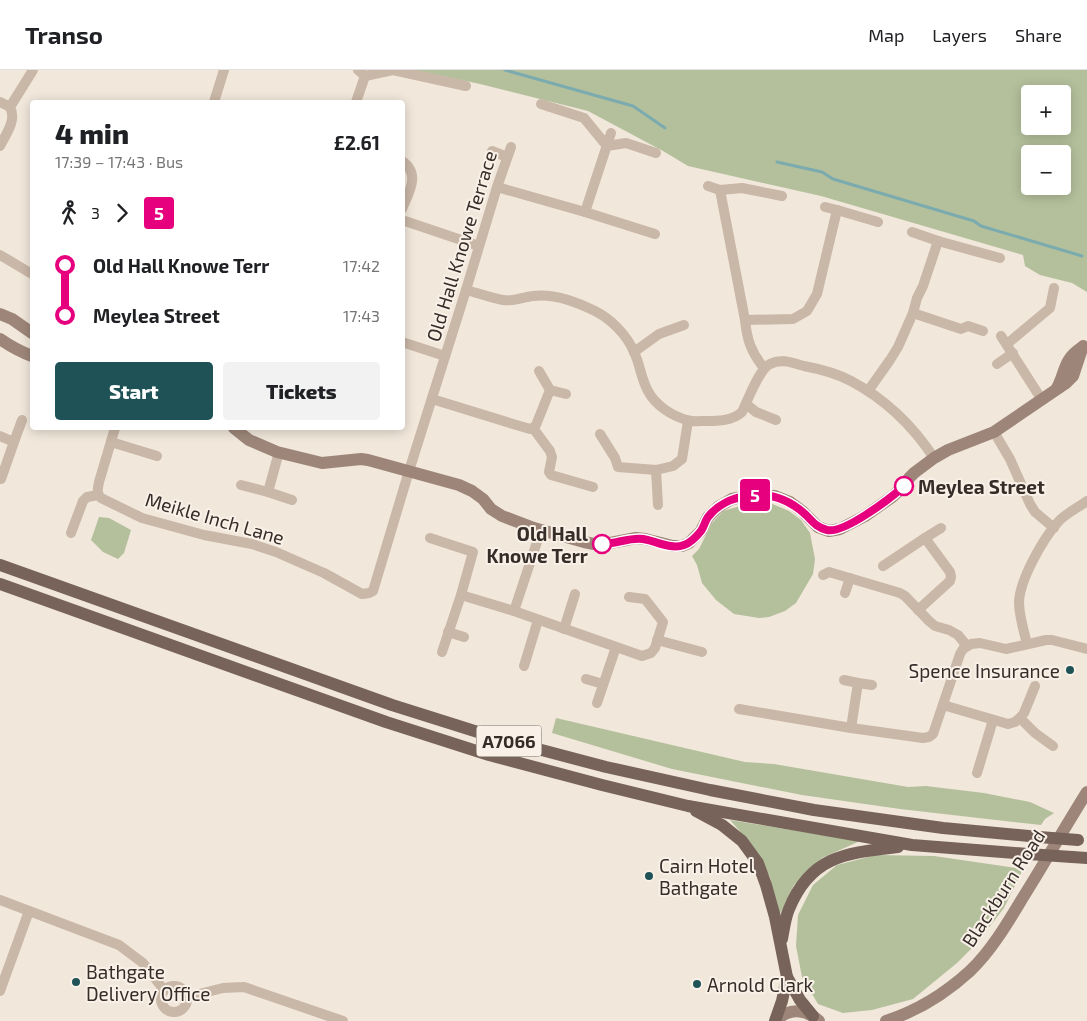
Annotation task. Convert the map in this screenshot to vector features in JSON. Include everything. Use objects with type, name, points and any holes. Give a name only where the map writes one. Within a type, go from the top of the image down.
[{"type":"main road","name":"A7066","points":[[0,565],[392,705],[500,739],[606,767],[814,810],[943,828],[1082,840]]},
{"type":"main road","name":"A7066","points":[[0,584],[386,722],[489,755],[602,786],[688,806],[912,845],[1087,858]]},
{"type":"main road","name":"A7066","points":[[688,806],[722,825],[742,840],[758,863],[766,885],[787,977],[800,1000],[816,1018]]},
{"type":"main road","name":"A7066","points":[[780,943],[788,911],[796,894],[810,875],[821,866],[838,857],[858,851],[912,845]]},
{"type":"main road","name":"A7066","points":[[776,1021],[787,977]]},
{"type":"street","points":[[10,107],[33,70]]},
{"type":"street","points":[[215,100],[224,70]]},
{"type":"street","points":[[356,100],[362,73],[392,70],[466,86]]},
{"type":"street","points":[[0,102],[10,107],[13,112],[13,120],[0,146]]},
{"type":"street","points":[[542,104],[584,118],[607,146]]},
{"type":"street","points":[[585,212],[611,133]]},
{"type":"street","points":[[607,146],[626,143],[656,153]]},
{"type":"street","name":"Old Hall Knowe Terrace","points":[[409,471],[509,152],[492,151]]},
{"type":"street","points":[[405,163],[412,170],[413,177],[405,201]]},
{"type":"street","points":[[708,186],[720,190],[742,188],[782,196]]},
{"type":"street","points":[[497,187],[655,234]]},
{"type":"street","points":[[720,190],[750,348],[764,368]]},
{"type":"street","points":[[825,207],[878,222]]},
{"type":"street","points":[[745,320],[793,319],[807,311],[817,294],[837,210]]},
{"type":"street","points":[[405,221],[479,246]]},
{"type":"street","points":[[912,232],[1000,258]]},
{"type":"street","points":[[868,391],[898,347],[913,313],[938,241]]},
{"type":"street","points":[[0,255],[30,273]]},
{"type":"street","points":[[1042,400],[1004,340],[1050,308],[1054,288]]},
{"type":"street","points":[[466,290],[504,300],[547,295],[573,302],[597,312],[612,323],[626,338],[634,352],[648,393],[660,406],[673,415],[688,421],[731,419],[737,416],[742,412],[764,368],[769,364],[781,361],[825,370],[850,380],[868,391],[903,418],[924,442],[934,458]]},
{"type":"street","points":[[913,313],[961,329],[968,326],[983,331]]},
{"type":"street","points":[[0,314],[12,319],[30,332]]},
{"type":"street","points":[[634,352],[659,334],[684,325]]},
{"type":"street","points":[[0,339],[6,344],[30,355]]},
{"type":"street","name":"Old Hall Knowe Terrace","points":[[405,343],[445,356]]},
{"type":"street","points":[[236,430],[249,440],[279,452],[322,463],[361,459],[458,485],[472,491],[483,499],[491,509],[502,516],[541,530],[584,542],[605,544],[636,538],[672,546],[682,546],[689,543],[701,531],[708,517],[718,507],[732,500],[762,494],[775,496],[790,502],[818,527],[829,531],[840,529],[864,516],[892,497],[914,473],[934,458],[948,450],[994,432],[1042,400],[1060,382],[1070,357],[1085,345]]},
{"type":"street","points":[[997,364],[1013,354]]},
{"type":"street","points":[[539,371],[550,390],[566,394]]},
{"type":"street","points":[[432,399],[530,429],[536,425],[550,390]]},
{"type":"street","points":[[746,404],[756,412],[776,420]]},
{"type":"street","points":[[1,479],[22,420]]},
{"type":"street","points":[[600,434],[615,458],[618,467],[656,470],[673,466],[682,460],[688,421]]},
{"type":"street","points":[[533,428],[550,451],[552,457],[549,472],[551,475],[592,487]]},
{"type":"street","points":[[71,534],[83,502],[87,497],[98,495],[99,482],[114,430]]},
{"type":"street","points":[[994,432],[1010,459],[1030,504],[1054,528]]},
{"type":"street","points":[[0,436],[14,442]]},
{"type":"street","points":[[111,442],[157,456]]},
{"type":"street","points":[[268,492],[279,452]]},
{"type":"street","points":[[656,470],[658,504]]},
{"type":"street","name":"Meikle Inch Lane","points":[[98,495],[142,518],[204,535],[252,544],[276,552],[324,573],[362,594],[373,591],[375,586],[409,471]]},
{"type":"street","points":[[241,485],[292,500]]},
{"type":"street","points":[[1027,644],[1019,602],[1026,575],[1041,546],[1059,521],[1087,501]]},
{"type":"street","points":[[883,566],[941,528]]},
{"type":"street","points":[[514,612],[541,530]]},
{"type":"street","points":[[430,538],[473,552],[442,652]]},
{"type":"street","points":[[918,610],[950,581],[951,577],[950,572],[925,538]]},
{"type":"street","points":[[823,575],[829,572],[900,593],[935,626],[958,635],[967,646]]},
{"type":"street","points":[[845,593],[850,578]]},
{"type":"street","points":[[564,629],[575,594]]},
{"type":"street","points":[[461,595],[642,656],[651,653],[655,648],[663,622],[645,599],[629,597]]},
{"type":"street","points":[[524,666],[538,620]]},
{"type":"street","points":[[448,632],[464,637]]},
{"type":"street","points":[[658,640],[702,652]]},
{"type":"street","points":[[739,709],[851,728],[923,738],[929,737],[933,734],[962,649],[967,646],[980,643],[1006,649],[1052,640],[1087,649]]},
{"type":"street","points":[[597,703],[616,647]]},
{"type":"street","points":[[586,679],[604,684]]},
{"type":"street","points":[[844,680],[872,685]]},
{"type":"street","points":[[851,728],[858,683]]},
{"type":"street","points":[[943,705],[1008,724],[1015,722],[1024,713],[1035,686]]},
{"type":"street","points":[[1020,718],[1053,746]]},
{"type":"street","points":[[977,773],[993,720]]},
{"type":"street","name":"Blackburn Road","points":[[886,1021],[914,1011],[940,996],[971,970],[991,946],[1013,913],[1087,792]]},
{"type":"street","points":[[0,900],[119,945],[142,962],[164,990]]},
{"type":"street","points":[[0,991],[29,911]]},
{"type":"street","points":[[172,986],[180,987],[187,997],[183,1009],[170,1017],[161,1005],[160,997],[164,990],[172,986]]},
{"type":"street","points":[[187,997],[223,988],[244,987],[320,1017],[343,1021]]},
{"type":"street","points":[[776,1021],[785,1014],[798,1011],[808,1013],[816,1018]]},
{"type":"green space","points":[[414,70],[1087,70],[1087,292],[1072,283],[1040,275],[1025,266],[1023,255],[821,196],[688,166],[588,111],[480,84]]},
{"type":"green space","points":[[754,502],[770,503],[789,511],[801,520],[810,533],[815,559],[813,574],[796,603],[785,611],[769,617],[759,618],[734,614],[716,600],[702,583],[697,565],[692,556],[699,549],[712,523],[723,511]]},
{"type":"green space","points":[[99,517],[109,518],[131,530],[124,553],[118,559],[103,552],[91,540]]},
{"type":"green space","points":[[556,718],[745,762],[774,764],[908,787],[926,786],[984,793],[1030,802],[1054,813],[1045,819],[1041,825],[900,809],[802,795],[672,769],[552,733]]},
{"type":"green space","points":[[730,820],[860,841],[822,858],[794,885],[778,918],[770,877],[751,844]]},
{"type":"green space","points":[[876,855],[934,856],[1023,869],[1004,908],[976,944],[957,963],[913,999],[872,1010],[843,1013],[818,1004],[802,977],[796,946],[798,915],[813,885],[837,865]]},
{"type":"waterway","points":[[505,70],[633,106],[665,128]]},
{"type":"waterway","points":[[777,162],[822,172],[833,179],[974,221],[981,226],[1082,256]]},
{"type":"bus line","name":"5","points":[[602,544],[636,538],[672,546],[682,546],[689,543],[701,531],[708,517],[718,507],[732,500],[762,494],[775,496],[790,502],[818,527],[829,531],[840,529],[864,516],[892,497],[904,486]]},
{"type":"place","name":"Meylea Street","points":[[904,486]]},
{"type":"place","name":"Old Hall Knowe Terr","points":[[602,544]]},
{"type":"place","name":"Spence Insurance","points":[[1070,670]]},
{"type":"place","name":"Cairn Hotel Bathgate","points":[[649,876]]},
{"type":"place","name":"Bathgate Delivery Office","points":[[76,982]]},
{"type":"place","name":"Arnold Clark","points":[[697,984]]}]
